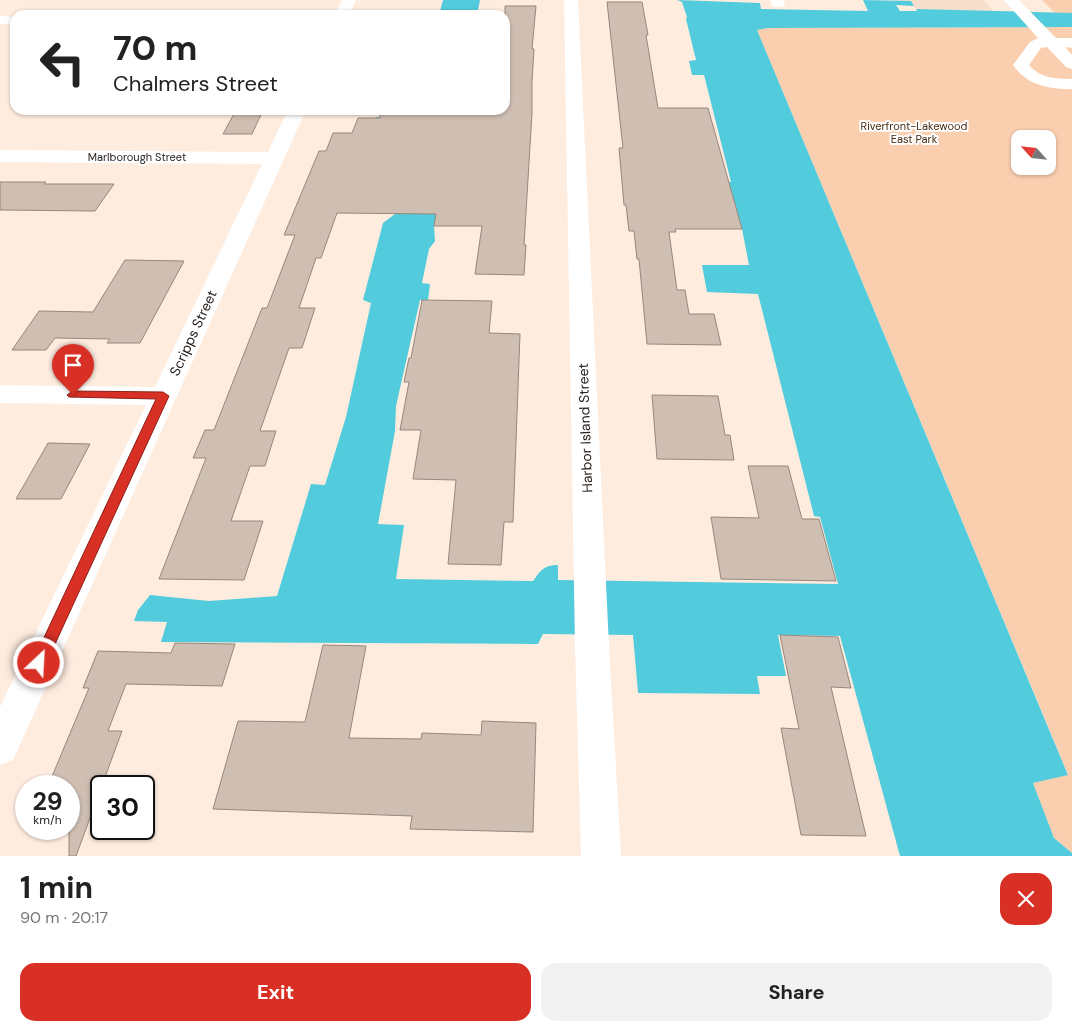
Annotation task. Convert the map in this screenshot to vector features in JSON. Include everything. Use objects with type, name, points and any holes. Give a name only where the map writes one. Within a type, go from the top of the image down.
[{"type":"street","name":"Harbor Island Street","points":[[571,0],[592,646],[601,856]]},
{"type":"street","points":[[1012,0],[1072,64]]},
{"type":"street","points":[[1072,43],[1051,42],[1035,45],[1022,62],[1023,68],[1030,75],[1043,80],[1072,84]]},
{"type":"street","name":"Scripps Street","points":[[0,747],[295,115]]},
{"type":"street","name":"Marlborough Street","points":[[0,156],[274,158]]},
{"type":"street","points":[[0,394],[163,396]]},
{"type":"shaded area","points":[[891,0],[984,0],[993,11],[916,9],[911,2]]},
{"type":"green space","points":[[1042,0],[1072,0],[1072,13],[1055,13]]},
{"type":"green space","name":"Riverfront-Lakewood East Park","points":[[1072,27],[1072,853],[1054,838],[1033,783],[1068,774],[757,30],[768,28]]},
{"type":"water","points":[[443,0],[480,0],[478,10],[440,10]]},
{"type":"water","points":[[677,0],[760,3],[761,9],[868,11],[863,0],[911,1],[914,6],[896,5],[900,11],[917,11],[916,9],[1072,13],[1072,27],[768,28],[757,30],[1068,775],[1033,783],[1054,838],[1072,853],[1072,856],[900,856],[840,636],[778,635],[786,676],[757,676],[760,694],[638,693],[633,635],[543,634],[538,644],[161,642],[167,622],[134,621],[138,610],[150,595],[209,601],[277,596],[311,484],[325,485],[346,417],[371,303],[363,300],[383,223],[395,214],[401,189],[371,131],[376,117],[413,117],[438,205],[434,226],[435,241],[429,249],[422,283],[430,284],[428,300],[420,300],[396,406],[395,431],[378,524],[404,525],[396,579],[533,581],[543,569],[558,565],[558,580],[838,584],[820,517],[814,516],[758,294],[707,292],[702,265],[749,265],[742,229],[731,190],[704,188],[702,182],[731,182],[704,75],[692,75],[689,61],[696,60],[687,17],[682,2]]},
{"type":"building","points":[[607,2],[642,2],[658,108],[708,108],[742,229],[675,229],[676,232],[669,232],[677,290],[685,290],[689,314],[714,314],[721,345],[647,344],[639,259],[637,259],[634,231],[629,231],[626,205],[624,205],[619,148],[623,148]]},
{"type":"building","points":[[505,6],[536,6],[532,49],[534,49],[532,113],[524,275],[475,274],[482,226],[434,226],[436,214],[337,213],[321,258],[316,258],[299,308],[315,308],[302,348],[289,348],[260,431],[276,431],[265,466],[250,466],[231,521],[263,521],[244,580],[159,579],[206,458],[193,458],[205,430],[214,430],[262,308],[267,308],[295,235],[284,235],[319,151],[326,151],[333,133],[352,133],[358,118],[380,118],[380,115],[510,115],[510,10],[505,10]]},
{"type":"building","points":[[233,115],[261,115],[252,134],[223,134]]},
{"type":"building","points":[[0,182],[114,184],[95,211],[0,210]]},
{"type":"building","points":[[125,260],[184,261],[140,343],[107,343],[110,339],[55,338],[46,350],[12,350],[39,311],[93,312]]},
{"type":"building","points":[[422,300],[492,301],[489,333],[520,334],[513,522],[504,522],[501,565],[448,564],[456,480],[413,479],[421,430],[400,430],[409,382],[404,382],[409,358],[411,358]]},
{"type":"building","points":[[652,395],[718,396],[725,435],[730,435],[734,460],[657,459]]},
{"type":"building","points":[[48,443],[90,444],[61,499],[16,499]]},
{"type":"building","points":[[748,466],[788,466],[802,519],[819,519],[836,581],[721,579],[711,517],[759,518]]},
{"type":"building","points":[[780,635],[838,637],[851,688],[831,687],[866,836],[801,835],[781,728],[799,729]]},
{"type":"building","points":[[175,643],[235,644],[222,686],[126,684],[108,731],[122,731],[106,775],[90,775],[90,818],[76,856],[69,856],[69,840],[80,840],[80,775],[53,775],[89,688],[83,688],[98,651],[171,653]]},
{"type":"building","points":[[323,645],[366,646],[349,738],[421,739],[422,733],[481,735],[482,721],[536,723],[533,832],[410,829],[412,816],[213,809],[238,721],[305,722]]},
{"type":"route","points":[[39,663],[163,396],[73,395]]}]
